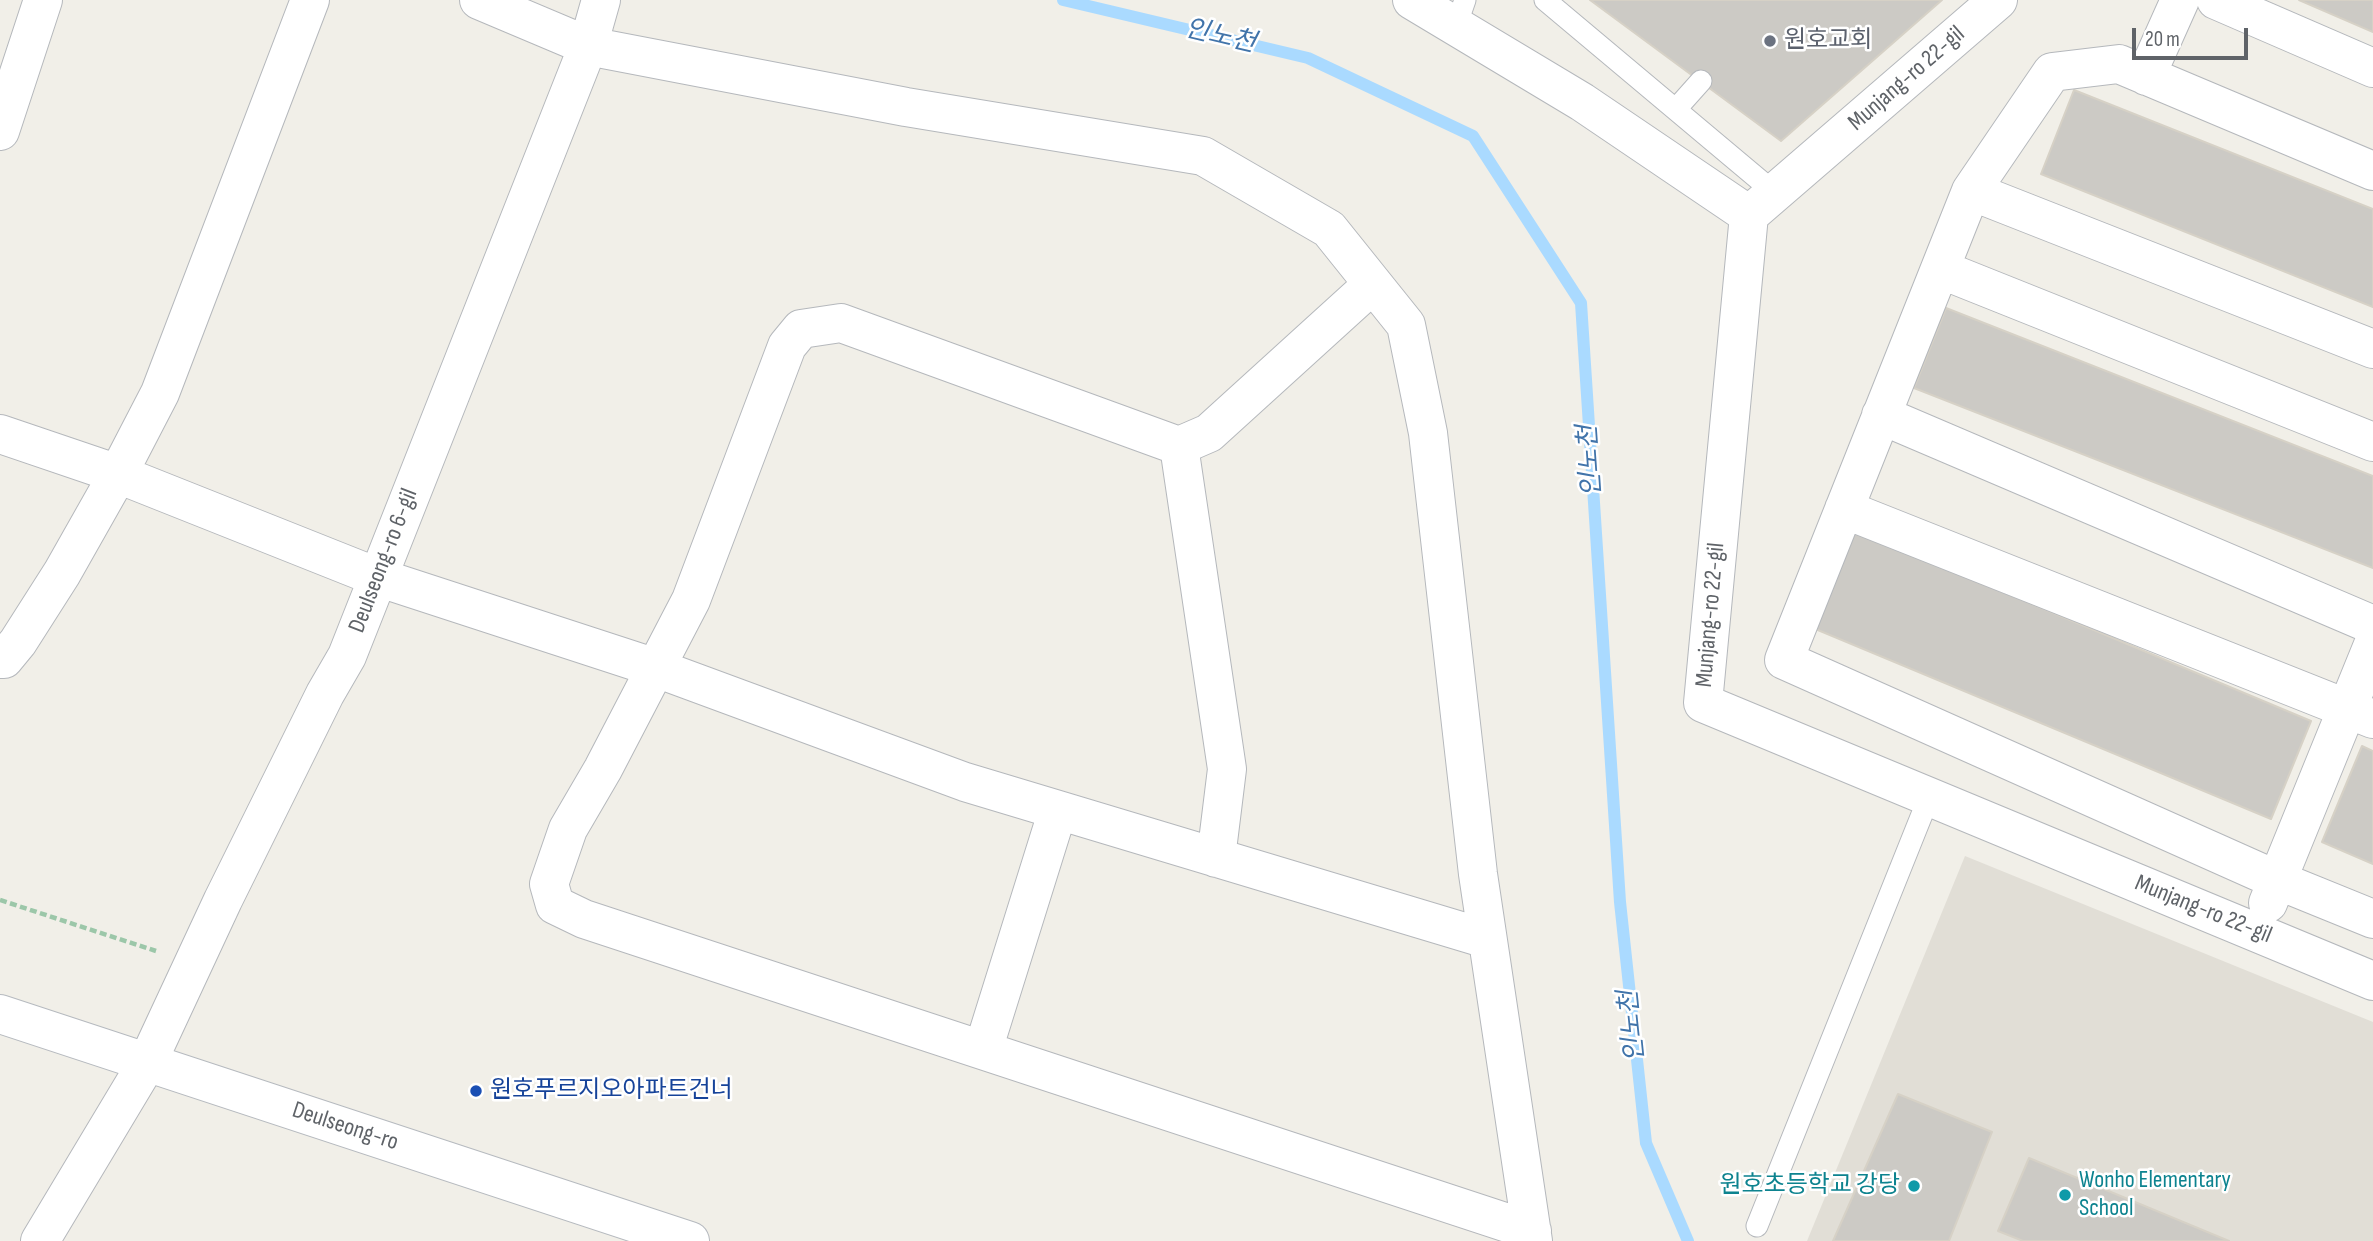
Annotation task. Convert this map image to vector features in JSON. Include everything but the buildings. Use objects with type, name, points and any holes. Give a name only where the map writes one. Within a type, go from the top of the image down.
[{"type":"street","points":[[0,131],[43,0]]},
{"type":"street","points":[[0,659],[4,659],[18,642],[62,573],[160,393],[310,0]]},
{"type":"street","points":[[479,0],[588,46],[906,107],[1203,156],[1329,229],[1373,284],[1405,325],[1428,433],[1478,874],[1532,1236],[984,1050],[584,919],[555,905],[549,884],[568,829],[603,769],[691,600],[787,346],[801,329],[841,323],[1179,446],[1209,433],[1373,284]]},
{"type":"street","name":"Deulseong-ro 6-gil","points":[[40,1241],[148,1061],[318,706],[347,656],[588,46],[601,0]]},
{"type":"street","points":[[1412,0],[1460,13],[1582,102],[1762,204]]},
{"type":"street","name":"Munjang-ro 22-gil","points":[[1998,0],[1762,204],[1703,703],[2373,981]]},
{"type":"street","points":[[2146,76],[2180,0]]},
{"type":"street","points":[[2218,0],[2373,68]]},
{"type":"street","points":[[2373,172],[2119,64],[2052,72],[1971,191],[1784,660],[2277,880],[2373,919]]},
{"type":"street","points":[[1971,191],[2373,348]]},
{"type":"street","points":[[1940,269],[2373,442]]},
{"type":"street","points":[[1881,415],[2373,625]]},
{"type":"street","points":[[0,434],[118,474],[377,577],[656,668],[965,782],[1488,939]]},
{"type":"street","points":[[1179,446],[1227,769],[1216,858]]},
{"type":"street","points":[[1844,509],[2360,713]]},
{"type":"street","points":[[2256,932],[2277,880],[2360,713],[2373,645]]},
{"type":"street","points":[[984,1050],[1058,810]]},
{"type":"street","name":"Deulseong-ro","points":[[0,1014],[690,1241]]},
{"type":"lane","points":[[1545,0],[1676,109],[1762,204]]},
{"type":"lane","points":[[1676,109],[1701,81]]},
{"type":"lane","points":[[1757,1226],[1929,797]]},
{"type":"path","points":[[0,900],[193,963]]},
{"type":"shaded area","points":[[1965,856],[2373,1022],[2373,1241],[1807,1241]]},
{"type":"waterway","name":"인노천","points":[[1063,0],[1308,58],[1473,136],[1581,303],[1620,902],[1646,1143],[1688,1241]]},
{"type":"place","name":"원호교회","points":[[1770,41]]},
{"type":"place","name":"원호푸르지오아파트건너","points":[[476,1091]]},
{"type":"place","name":"원호초등학교 강당","points":[[1914,1186]]},
{"type":"place","name":"Wonho Elementary School","points":[[2065,1195]]}]
